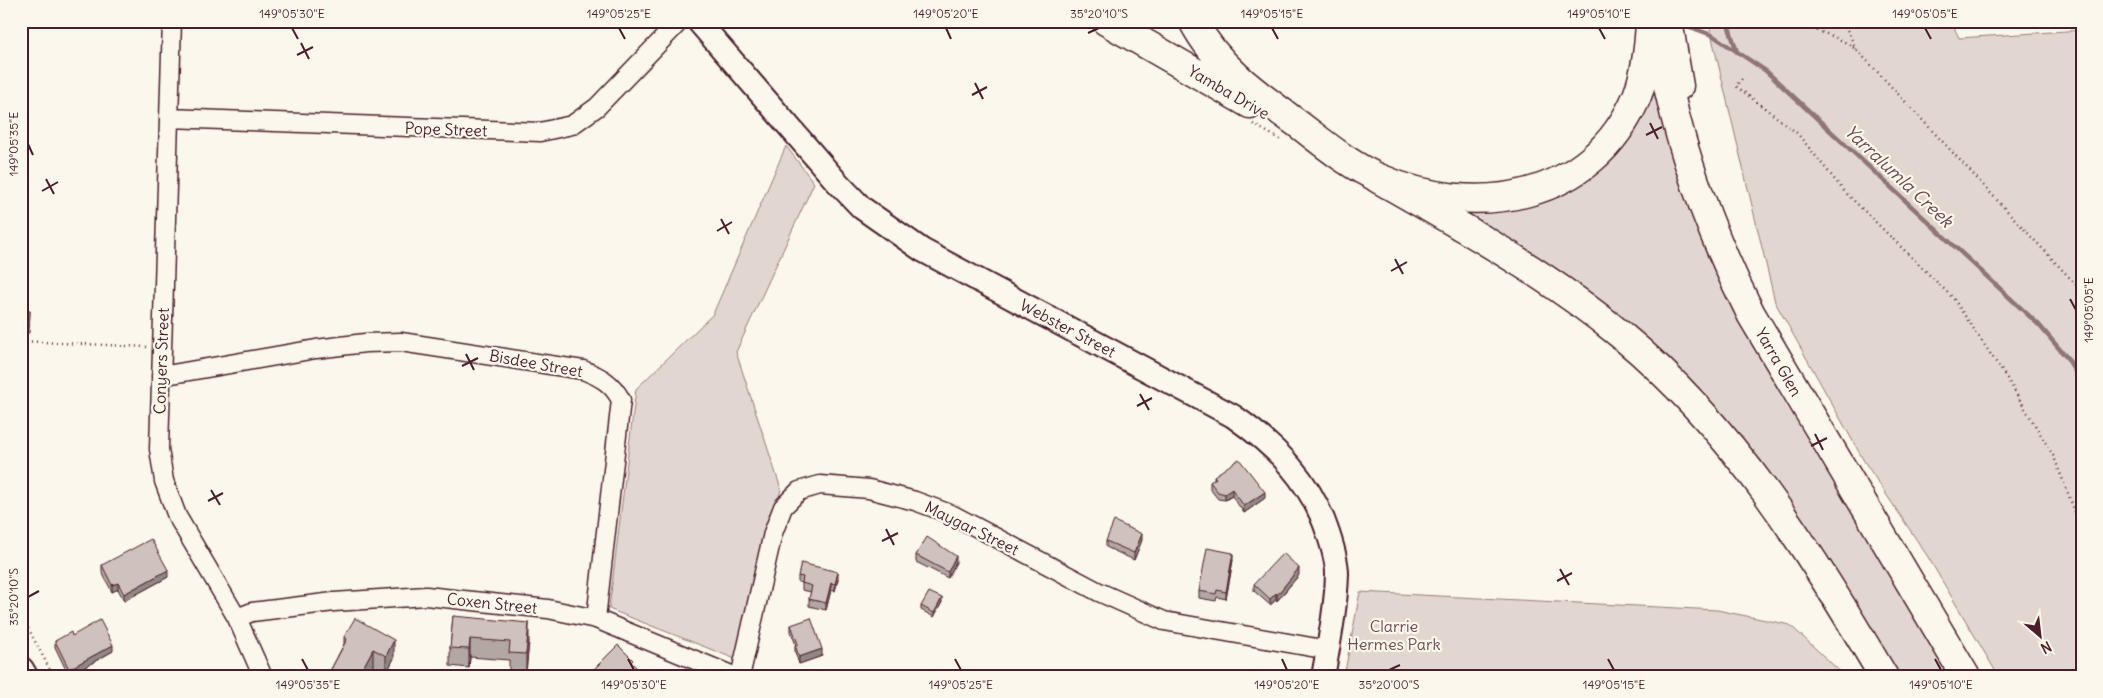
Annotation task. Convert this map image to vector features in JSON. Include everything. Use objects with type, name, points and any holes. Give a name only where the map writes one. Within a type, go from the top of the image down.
[{"type":"main road","name":"Yamba Drive","points":[[1106,21],[1353,164]]},
{"type":"main road","points":[[1193,21],[1213,51],[1238,78],[1353,164],[1517,260],[1578,302],[1621,335],[1677,387],[1730,445],[1773,502],[1822,575],[1884,677]]},
{"type":"main road","points":[[1650,21],[1662,66]]},
{"type":"main road","name":"Yarra Glen","points":[[1657,21],[1662,66],[1686,158],[1712,233],[1751,314],[1966,677]]},
{"type":"main road","points":[[1377,178],[1432,195],[1473,200],[1514,196],[1554,183],[1593,157],[1615,133],[1637,94],[1662,66],[1668,21]]},
{"type":"main road","points":[[21,670],[25,677]]},
{"type":"street","name":"Conyers Street","points":[[172,21],[159,449],[164,481],[177,516],[237,618],[263,677]]},
{"type":"street","name":"Pope Street","points":[[169,118],[540,132],[572,125],[597,108],[680,21]]},
{"type":"street","name":"Webster Street","points":[[698,21],[836,181],[862,208],[890,229],[922,250],[1233,416],[1263,437],[1287,460],[1311,494],[1322,514],[1337,572],[1323,677]]},
{"type":"street","name":"Bisdee Street","points":[[161,376],[316,349],[365,343],[401,342],[583,370],[601,377],[615,387],[621,400],[596,619]]},
{"type":"street","name":"Maygar Street","points":[[740,677],[773,532],[783,507],[799,490],[820,485],[869,489],[915,501],[953,515],[1099,592],[1164,621],[1328,650]]},
{"type":"street","name":"Coxen Street","points":[[237,618],[252,612],[334,602],[426,596],[548,609],[596,619],[736,677]]},
{"type":"path","points":[[1783,21],[1810,28],[1847,42],[1857,50],[2082,292]]},
{"type":"path","points":[[1810,28],[1822,21]]},
{"type":"path","points":[[1843,21],[1857,50]]},
{"type":"path","points":[[1742,79],[1736,86],[1797,133],[1850,197],[1953,298],[2008,380],[2054,457],[2082,530]]},
{"type":"path","points":[[21,341],[162,348]]},
{"type":"path","points":[[21,615],[54,677]]},
{"type":"green space","points":[[1708,21],[1951,21],[1959,38],[2082,30],[2082,677],[1999,677],[1928,557],[1864,461],[1775,302]]},
{"type":"green space","points":[[1655,78],[1674,145],[1958,677],[1895,677],[1764,472],[1439,200],[1544,191]]},
{"type":"green space","points":[[786,146],[814,183],[736,352],[781,489],[738,660],[609,609],[636,389],[713,314]]},
{"type":"green space","name":"Clarrie Hermes Park","points":[[1360,592],[1717,610],[1790,625],[1846,677],[1344,677]]},
{"type":"building","points":[[21,311],[30,311],[29,327],[21,326]]},
{"type":"building","points":[[1239,459],[1265,492],[1244,506],[1232,489],[1225,494],[1218,492],[1210,482],[1216,478],[1214,476]]},
{"type":"building","points":[[1114,521],[1142,534],[1134,553],[1106,541]]},
{"type":"building","points":[[927,537],[956,556],[948,572],[916,555]]},
{"type":"building","points":[[151,539],[168,570],[124,594],[118,583],[112,585],[102,565]]},
{"type":"building","points":[[1207,548],[1233,553],[1226,592],[1217,590],[1216,594],[1199,591]]},
{"type":"building","points":[[1283,553],[1299,568],[1277,595],[1276,593],[1270,599],[1254,584]]},
{"type":"building","points":[[801,563],[838,572],[835,584],[831,583],[826,603],[809,599],[812,586],[802,583],[803,577],[798,576]]},
{"type":"building","points":[[929,592],[942,598],[934,613],[921,606]]},
{"type":"building","points":[[453,616],[529,623],[526,654],[509,653],[510,642],[470,639],[469,649],[450,648]]},
{"type":"building","points":[[355,618],[394,640],[386,656],[373,649],[358,677],[323,677],[325,674],[328,675],[347,639],[344,637]]},
{"type":"building","points":[[811,618],[822,649],[799,657],[795,645],[798,644],[791,625]]},
{"type":"building","points":[[100,620],[113,645],[69,669],[55,641],[71,632],[72,636]]},
{"type":"building","points":[[618,645],[646,677],[596,677],[591,672]]},
{"type":"waterway","points":[[1727,21],[1737,52]]},
{"type":"waterway","name":"Yarralumla Creek","points":[[1679,23],[1712,35],[1766,71],[2039,325],[2068,359],[2082,383]]}]
